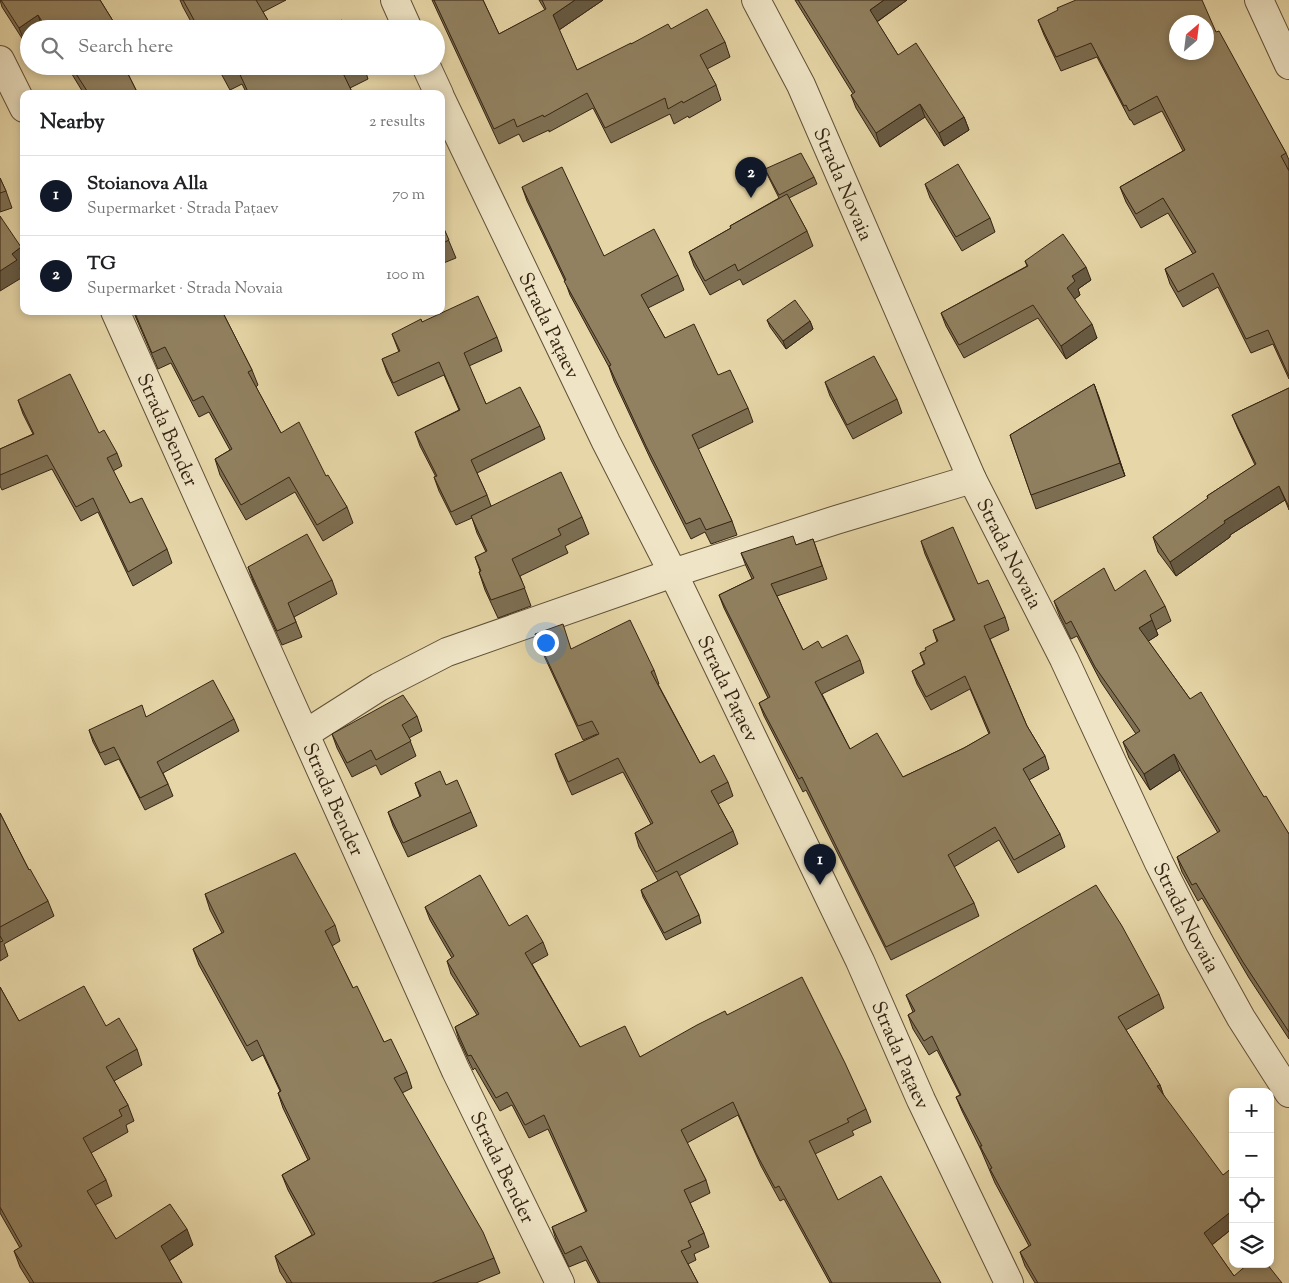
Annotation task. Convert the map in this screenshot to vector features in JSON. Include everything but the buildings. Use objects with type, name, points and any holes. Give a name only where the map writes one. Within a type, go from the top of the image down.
[{"type":"street","points":[[395,0],[404,20]]},
{"type":"street","name":"Strada Novaia","points":[[756,0],[801,86],[972,479],[1064,659],[1159,863],[1199,942],[1241,1018],[1289,1093]]},
{"type":"street","points":[[1259,0],[1289,65]]},
{"type":"street","points":[[0,60],[20,100]]},
{"type":"street","points":[[430,75],[437,90]]},
{"type":"street","name":"Strada Pațaev","points":[[445,107],[606,442],[673,572],[860,961],[921,1100],[1009,1283]]},
{"type":"street","name":"Strada Bender","points":[[117,315],[456,1071],[560,1283]]},
{"type":"street","points":[[305,734],[380,687],[447,652],[673,572],[972,479]]},
{"type":"place","name":"TG","points":[[751,198]]},
{"type":"place","name":"Stoianova Alla","points":[[820,885]]}]
